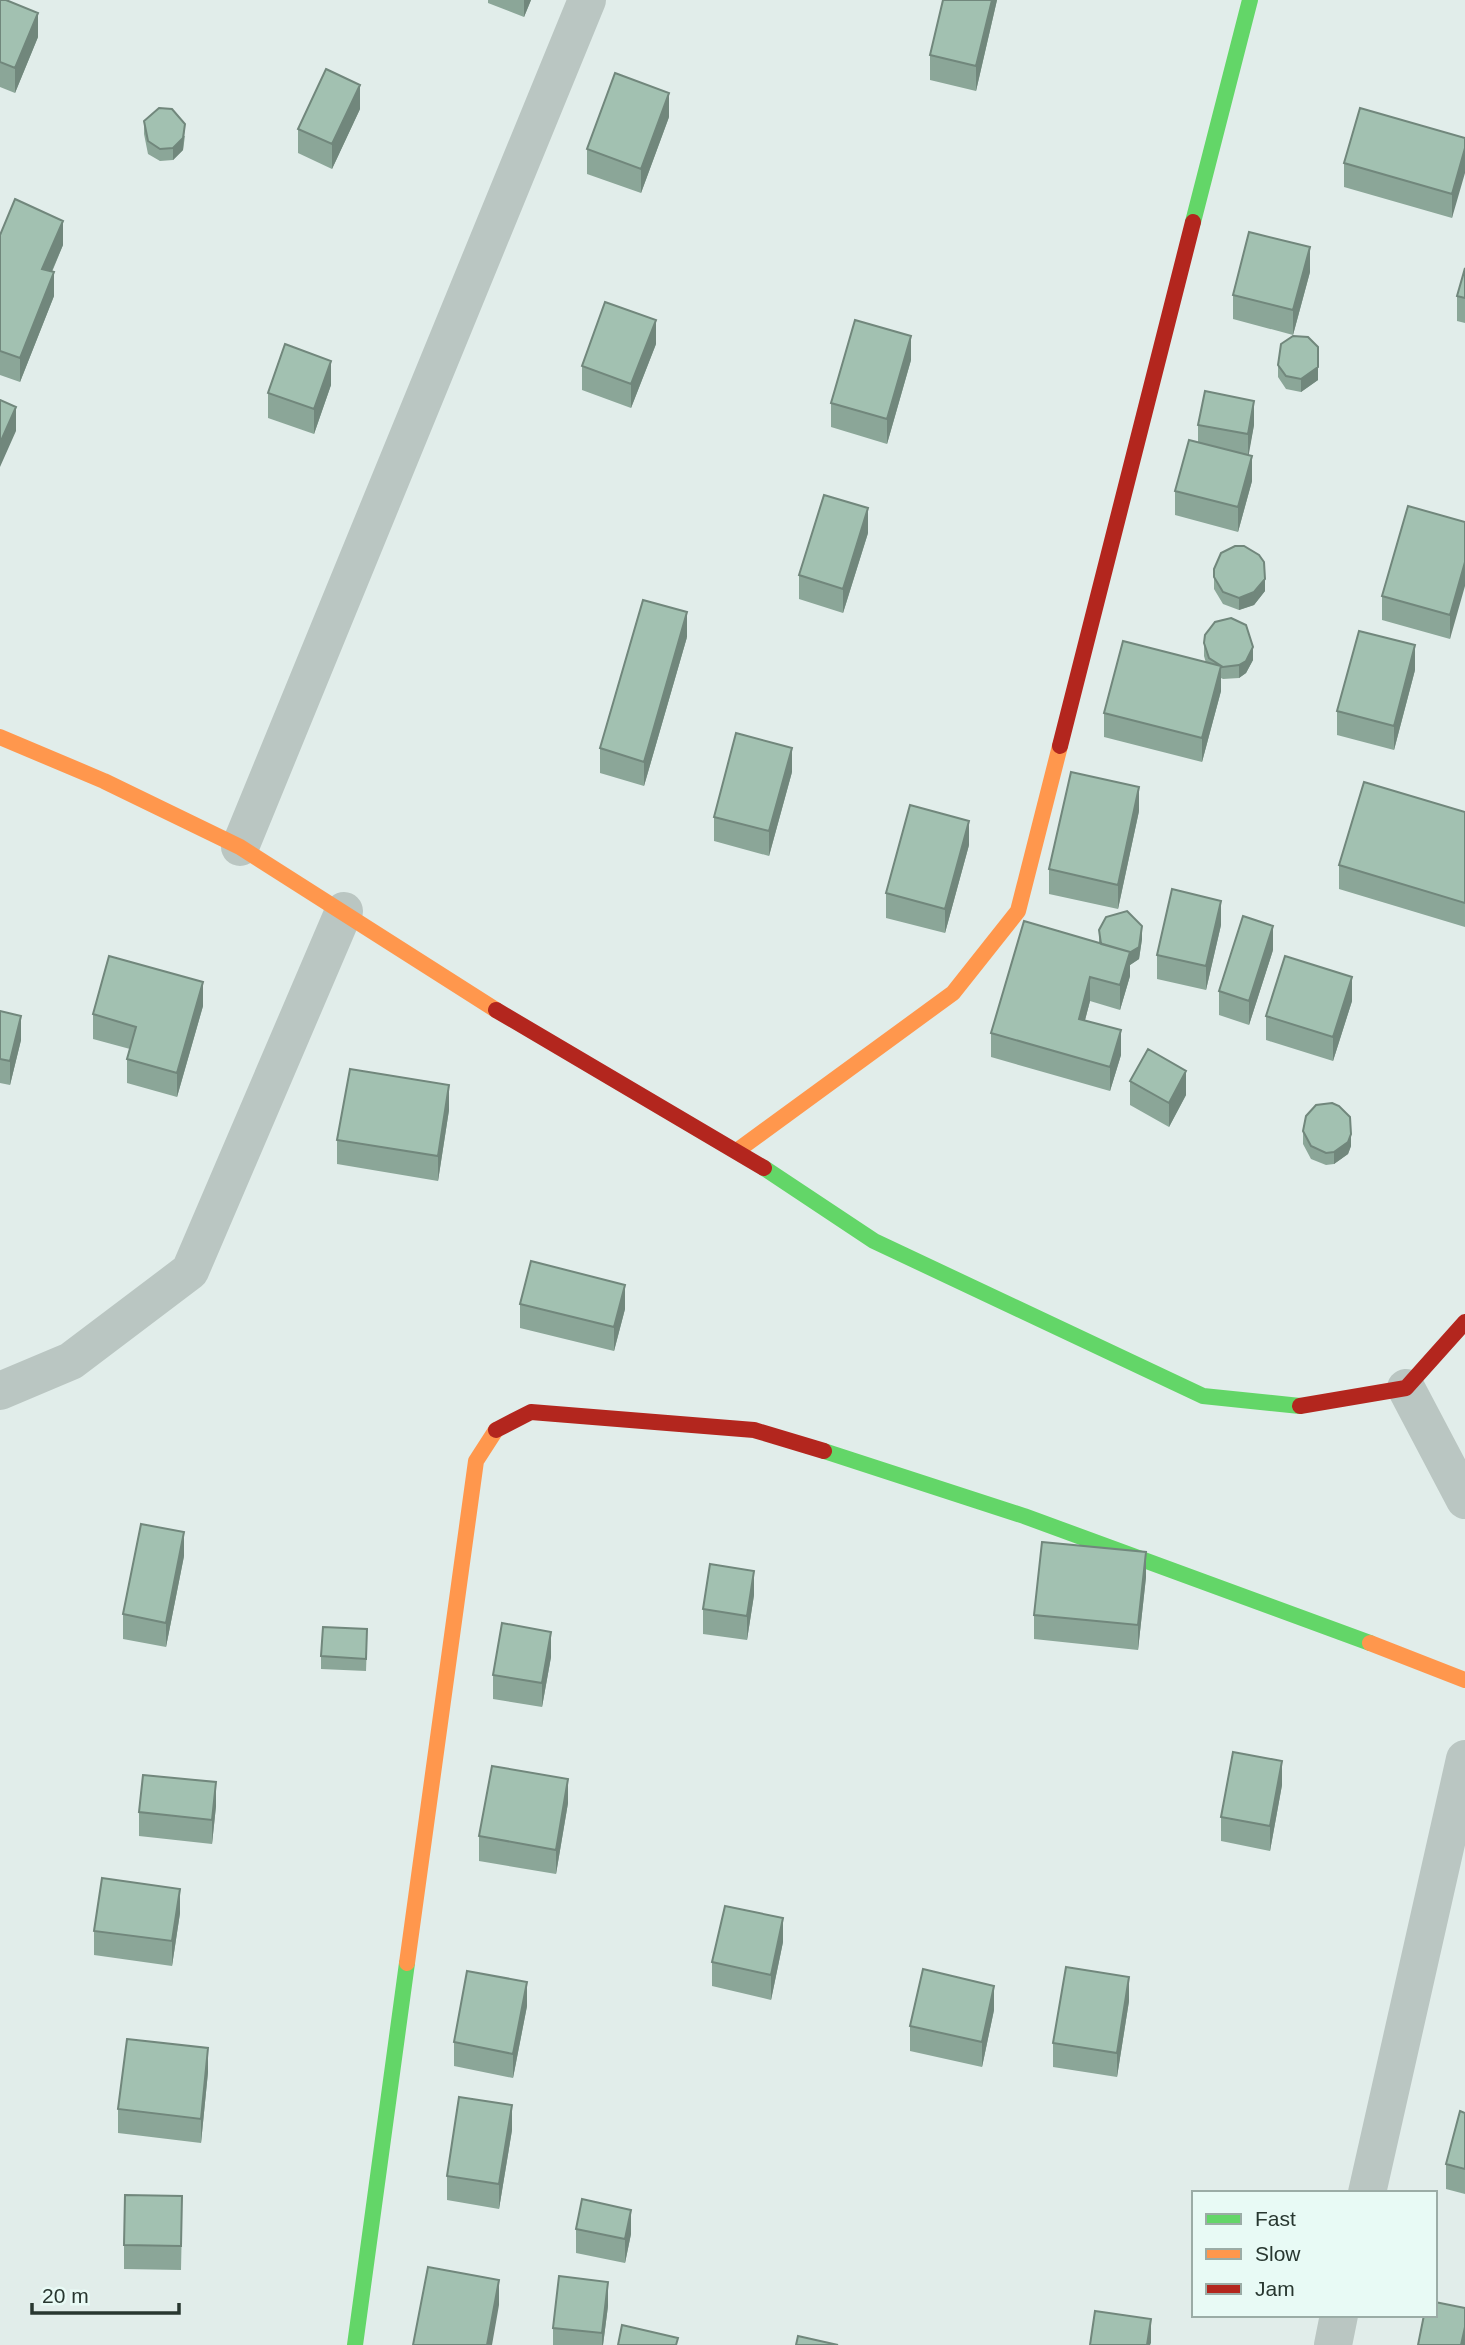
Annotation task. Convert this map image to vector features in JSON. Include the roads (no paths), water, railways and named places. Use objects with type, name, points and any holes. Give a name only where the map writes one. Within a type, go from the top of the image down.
[{"type":"street","points":[[240,847],[587,0]]},
{"type":"street","points":[[738,1150],[953,993],[1018,911],[1250,0]]},
{"type":"street","points":[[0,737],[104,781],[240,847],[344,911],[479,1000],[738,1150],[874,1241],[1203,1396],[1305,1406],[1406,1388],[1465,1322]]},
{"type":"street","points":[[0,1391],[71,1361],[190,1271],[344,911]]},
{"type":"street","points":[[1406,1388],[1465,1500]]},
{"type":"street","points":[[355,2345],[476,1461],[498,1428],[531,1412],[754,1430],[1037,1521],[1307,1618],[1465,1680]]},
{"type":"street","points":[[1367,2191],[1465,1759]]},
{"type":"street","points":[[1333,2345],[1339,2317]]}]
